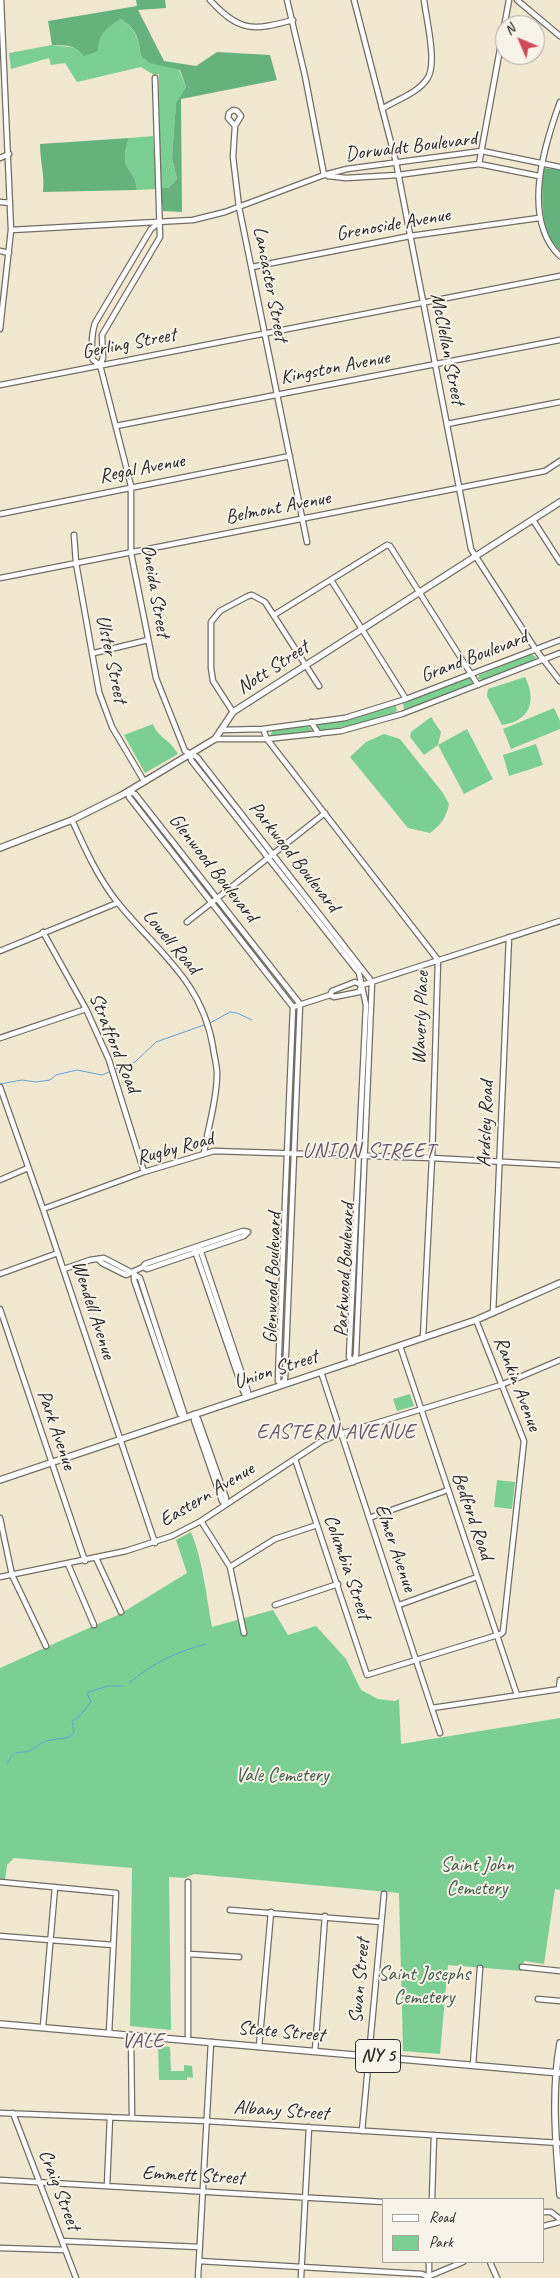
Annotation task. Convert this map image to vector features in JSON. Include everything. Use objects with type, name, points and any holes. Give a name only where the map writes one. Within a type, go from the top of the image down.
[{"type":"main road","name":"Nott Street","points":[[0,848],[72,820],[128,791],[190,754],[214,739],[233,712],[560,502]]},
{"type":"main road","name":"Union Street","points":[[0,1480],[476,1320],[560,1283]]},
{"type":"main road","name":"State Street","points":[[0,2024],[557,2073]]},
{"type":"main road","points":[[560,2043],[557,2073],[560,2195]]},
{"type":"street","points":[[0,329],[11,230],[7,102],[2,50],[1,0]]},
{"type":"street","points":[[210,0],[232,21],[248,27],[262,28],[293,20]]},
{"type":"street","points":[[287,0],[293,20],[324,175]]},
{"type":"street","name":"McClellan Street","points":[[354,0],[396,162],[471,548],[536,650],[560,681]]},
{"type":"street","points":[[382,108],[420,86],[428,79],[432,67],[424,0]]},
{"type":"street","points":[[479,164],[509,0]]},
{"type":"street","points":[[517,0],[560,36]]},
{"type":"street","points":[[155,78],[160,223],[160,237],[102,335],[103,358],[100,365],[93,360],[91,334],[151,229],[160,223]]},
{"type":"street","points":[[0,104],[7,102]]},
{"type":"street","points":[[560,102],[539,176],[540,218],[546,239],[560,256]]},
{"type":"street","name":"Lancaster Street","points":[[235,126],[233,159],[239,207],[307,542]]},
{"type":"street","name":"Dorwaldt Boulevard","points":[[11,230],[193,220],[239,207],[324,175],[347,169],[482,151],[560,167]]},
{"type":"street","points":[[0,158],[9,154]]},
{"type":"street","name":"Dorwaldt Boulevard","points":[[324,175],[346,178],[398,175],[479,164],[539,176]]},
{"type":"street","points":[[0,202],[10,203]]},
{"type":"street","name":"Grenoside Avenue","points":[[252,267],[410,236],[540,218]]},
{"type":"street","points":[[0,252],[9,253]]},
{"type":"street","name":"Gerling Street","points":[[0,385],[560,276]]},
{"type":"street","name":"Kingston Avenue","points":[[116,426],[560,340]]},
{"type":"street","name":"Oneida Street","points":[[100,365],[131,486],[131,553],[156,678],[185,751],[190,754]]},
{"type":"street","points":[[447,424],[560,402]]},
{"type":"street","name":"Regal Avenue","points":[[0,514],[131,486],[290,456]]},
{"type":"street","name":"Belmont Avenue","points":[[0,578],[545,471],[560,460]]},
{"type":"street","points":[[533,520],[560,562]]},
{"type":"street","name":"Ulster Street","points":[[74,535],[76,563],[94,653],[99,692],[112,727],[144,781]]},
{"type":"street","points":[[274,615],[387,545],[390,546],[478,685]]},
{"type":"street","points":[[331,580],[406,699]]},
{"type":"street","points":[[233,712],[213,681],[211,668],[211,622],[220,610],[252,595],[265,602],[319,686]]},
{"type":"street","points":[[94,653],[148,640]]},
{"type":"street","name":"Grand Boulevard","points":[[221,730],[264,729],[345,718],[398,702],[560,640]]},
{"type":"street","name":"Grand Boulevard","points":[[214,739],[267,739],[341,731],[402,714],[560,653]]},
{"type":"street","points":[[398,702],[402,714]]},
{"type":"street","points":[[311,722],[319,734]]},
{"type":"street","name":"Waverly Place","points":[[264,729],[267,739],[438,960],[432,1158],[423,1338]]},
{"type":"street","points":[[234,730],[236,740]]},
{"type":"street","name":"Parkwood Boulevard","points":[[352,1362],[356,1355],[357,1345],[362,1156],[366,1005],[359,973],[190,760],[190,754],[197,757],[372,982],[362,1156]]},
{"type":"street","name":"Glenwood Boulevard","points":[[128,791],[135,794],[293,1007],[278,1381],[282,1384],[285,1379],[300,1004],[215,900]]},
{"type":"street","points":[[187,922],[325,814]]},
{"type":"street","name":"Lowell Road","points":[[72,820],[90,862],[117,903],[177,968],[203,1011],[210,1029],[217,1073],[213,1118],[204,1153]]},
{"type":"street","points":[[0,951],[117,903]]},
{"type":"street","points":[[330,995],[332,991],[355,982],[362,985],[560,921]]},
{"type":"street","name":"Stratford Road","points":[[43,932],[86,1009],[109,1060],[144,1172]]},
{"type":"street","name":"Ardsley Road","points":[[493,1313],[509,937]]},
{"type":"street","points":[[293,1007],[330,995],[334,997],[359,992],[362,985]]},
{"type":"street","points":[[0,1038],[86,1009]]},
{"type":"street","name":"Wendell Avenue","points":[[0,1086],[44,1208],[155,1543]]},
{"type":"street","name":"Rugby Road","points":[[44,1208],[144,1172],[214,1151],[432,1158],[560,1165]]},
{"type":"street","points":[[0,1180],[28,1168]]},
{"type":"street","points":[[64,1269],[98,1259],[126,1275],[143,1267],[145,1264],[244,1236],[248,1232],[243,1231],[197,1249]]},
{"type":"street","points":[[197,1249],[244,1393],[248,1396]]},
{"type":"street","points":[[0,1274],[58,1252]]},
{"type":"street","points":[[133,1272],[134,1280],[180,1414],[184,1418]]},
{"type":"street","name":"Park Avenue","points":[[0,1309],[85,1561]]},
{"type":"street","name":"Rankin Avenue","points":[[476,1320],[524,1441],[504,1632],[497,1635]]},
{"type":"street","name":"Bedford Road","points":[[400,1346],[517,1695]]},
{"type":"street","name":"Eastern Avenue","points":[[0,1577],[85,1561],[155,1543],[201,1520],[322,1441],[501,1385],[560,1360]]},
{"type":"street","name":"Elmer Avenue","points":[[321,1372],[440,1733]]},
{"type":"street","points":[[194,1414],[194,1420],[222,1501],[225,1504]]},
{"type":"street","name":"Columbia Street","points":[[295,1458],[368,1676],[416,1659]]},
{"type":"street","points":[[369,1518],[448,1490]]},
{"type":"street","points":[[0,1518],[12,1575],[46,1646]]},
{"type":"street","points":[[201,1520],[230,1567],[244,1633]]},
{"type":"street","points":[[230,1567],[275,1539],[317,1525]]},
{"type":"street","points":[[96,1558],[120,1612]]},
{"type":"street","points":[[68,1564],[94,1625]]},
{"type":"street","points":[[399,1605],[477,1577]]},
{"type":"street","points":[[274,1605],[338,1584]]},
{"type":"street","points":[[416,1659],[497,1635]]},
{"type":"street","points":[[432,1708],[560,1689],[560,1680]]},
{"type":"street","points":[[0,1882],[116,1893],[109,2034]]},
{"type":"street","points":[[188,1882],[188,2040]]},
{"type":"street","points":[[43,2027],[54,1887]]},
{"type":"street","name":"Swan Street","points":[[362,2131],[384,1894]]},
{"type":"street","points":[[230,1910],[325,1916],[381,1922]]},
{"type":"street","points":[[259,2047],[271,1912]]},
{"type":"street","points":[[315,2051],[325,1916]]},
{"type":"street","points":[[0,1936],[114,1945]]},
{"type":"street","points":[[189,1954],[239,1957]]},
{"type":"street","points":[[522,1967],[560,1971]]},
{"type":"street","points":[[473,2065],[480,1968]]},
{"type":"street","points":[[538,1999],[560,2001]]},
{"type":"street","points":[[130,2035],[132,2118]]},
{"type":"street","points":[[198,2278],[211,2042]]},
{"type":"street","name":"Albany Street","points":[[0,2113],[206,2120],[558,2143]]},
{"type":"street","name":"Craig Street","points":[[13,2113],[76,2278]]},
{"type":"street","points":[[107,2186],[110,2116]]},
{"type":"street","points":[[301,2278],[309,2127]]},
{"type":"street","points":[[432,2198],[434,2135]]},
{"type":"street","name":"Emmett Street","points":[[0,2180],[382,2202]]},
{"type":"street","points":[[545,2212],[551,2212],[560,2220],[545,2226]]},
{"type":"street","points":[[62,2241],[200,2247]]},
{"type":"street","points":[[0,2248],[65,2250]]},
{"type":"street","points":[[199,2261],[422,2274],[427,2277]]},
{"type":"street","points":[[427,2277],[429,2263]]},
{"type":"street","points":[[427,2277],[460,2263]]},
{"type":"street","points":[[490,2263],[498,2278]]},
{"type":"green space","points":[[136,0],[165,0],[166,8],[138,10],[164,61],[196,66],[217,52],[270,55],[277,80],[181,99],[182,212],[163,211],[160,188],[168,188],[177,179],[172,158],[176,103],[186,87],[180,70],[150,63],[141,56],[136,34],[121,19],[104,32],[98,45],[98,51],[84,56],[77,49],[52,45],[48,21],[137,6]]},
{"type":"green space","points":[[121,19],[136,34],[141,56],[179,70],[186,87],[176,104],[172,158],[177,179],[168,188],[160,188],[159,74],[154,75],[141,67],[77,82],[65,63],[51,65],[49,58],[11,69],[9,53],[52,45],[78,48],[98,42],[106,27]]},
{"type":"green space","points":[[153,136],[156,189],[137,190],[136,182],[128,168],[125,157],[129,138]]},
{"type":"green space","points":[[129,138],[125,157],[128,168],[136,182],[137,190],[43,192],[40,144]]},
{"type":"green space","points":[[544,168],[560,170],[560,251],[547,232],[543,214],[542,184]]},
{"type":"green space","points":[[531,654],[536,657],[534,661],[484,680],[478,679],[479,675]]},
{"type":"green space","points":[[470,677],[473,681],[471,685],[404,710],[403,703]]},
{"type":"green space","points":[[525,677],[530,694],[528,708],[519,719],[502,725],[487,696],[488,689]]},
{"type":"green space","points":[[396,706],[397,711],[394,713],[359,724],[320,731],[317,726],[320,723],[348,719]]},
{"type":"green space","points":[[554,708],[560,721],[560,729],[511,749],[503,729]]},
{"type":"green space","points":[[431,717],[441,732],[438,745],[424,755],[410,737],[411,732]]},
{"type":"green space","points":[[153,724],[158,733],[178,754],[145,773],[124,735]]},
{"type":"green space","points":[[308,726],[312,730],[309,733],[270,736],[272,731]]},
{"type":"green space","points":[[467,729],[493,779],[464,794],[438,745]]},
{"type":"green space","points":[[384,734],[400,739],[443,793],[449,804],[442,821],[430,833],[408,828],[350,757],[366,742]]},
{"type":"green space","points":[[536,744],[543,765],[509,776],[503,755]]},
{"type":"green space","points":[[410,1394],[414,1406],[397,1411],[393,1399]]},
{"type":"green space","points":[[497,1480],[515,1482],[512,1509],[494,1507]]},
{"type":"green space","points":[[191,1532],[201,1566],[212,1627],[273,1610],[288,1635],[316,1626],[346,1659],[361,1690],[378,1699],[395,1701],[399,1699],[401,1744],[560,1718],[560,1890],[555,1889],[544,1964],[524,1961],[522,1971],[448,1965],[440,2054],[403,2051],[399,1893],[194,1874],[185,1878],[169,1877],[171,2030],[130,2026],[132,1868],[14,1858],[7,1865],[5,1880],[0,1880],[0,1668],[120,1614],[187,1573],[176,1540]]},
{"type":"green space","points":[[158,2046],[170,2047],[171,2071],[184,2071],[184,2065],[192,2066],[193,2078],[187,2077],[187,2080],[159,2080]]},
{"type":"waterway","points":[[210,1023],[230,1012],[252,1020]]},
{"type":"waterway","points":[[115,1069],[135,1062],[156,1042],[204,1025]]},
{"type":"waterway","points":[[0,1084],[22,1080],[36,1082],[50,1080],[56,1075],[77,1070],[102,1075],[111,1071]]},
{"type":"waterway","points":[[129,1683],[147,1669],[166,1659],[186,1650],[207,1644]]},
{"type":"waterway","points":[[7,1764],[16,1753],[29,1751],[41,1743],[66,1738],[74,1733],[72,1721],[78,1718],[91,1702],[87,1693],[108,1686],[123,1686]]},
{"type":"district","name":"UNION STREET","points":[[369,1151]]},
{"type":"district","name":"EASTERN AVENUE","points":[[336,1432]]},
{"type":"district","name":"VALE","points":[[143,2041]]},
{"type":"park label","name":"Vale Cemetery","points":[[282,1776]]},
{"type":"park label","name":"Saint John Cemetery","points":[[477,1878]]},
{"type":"park label","name":"Saint Josephs Cemetery","points":[[424,1986]]}]
